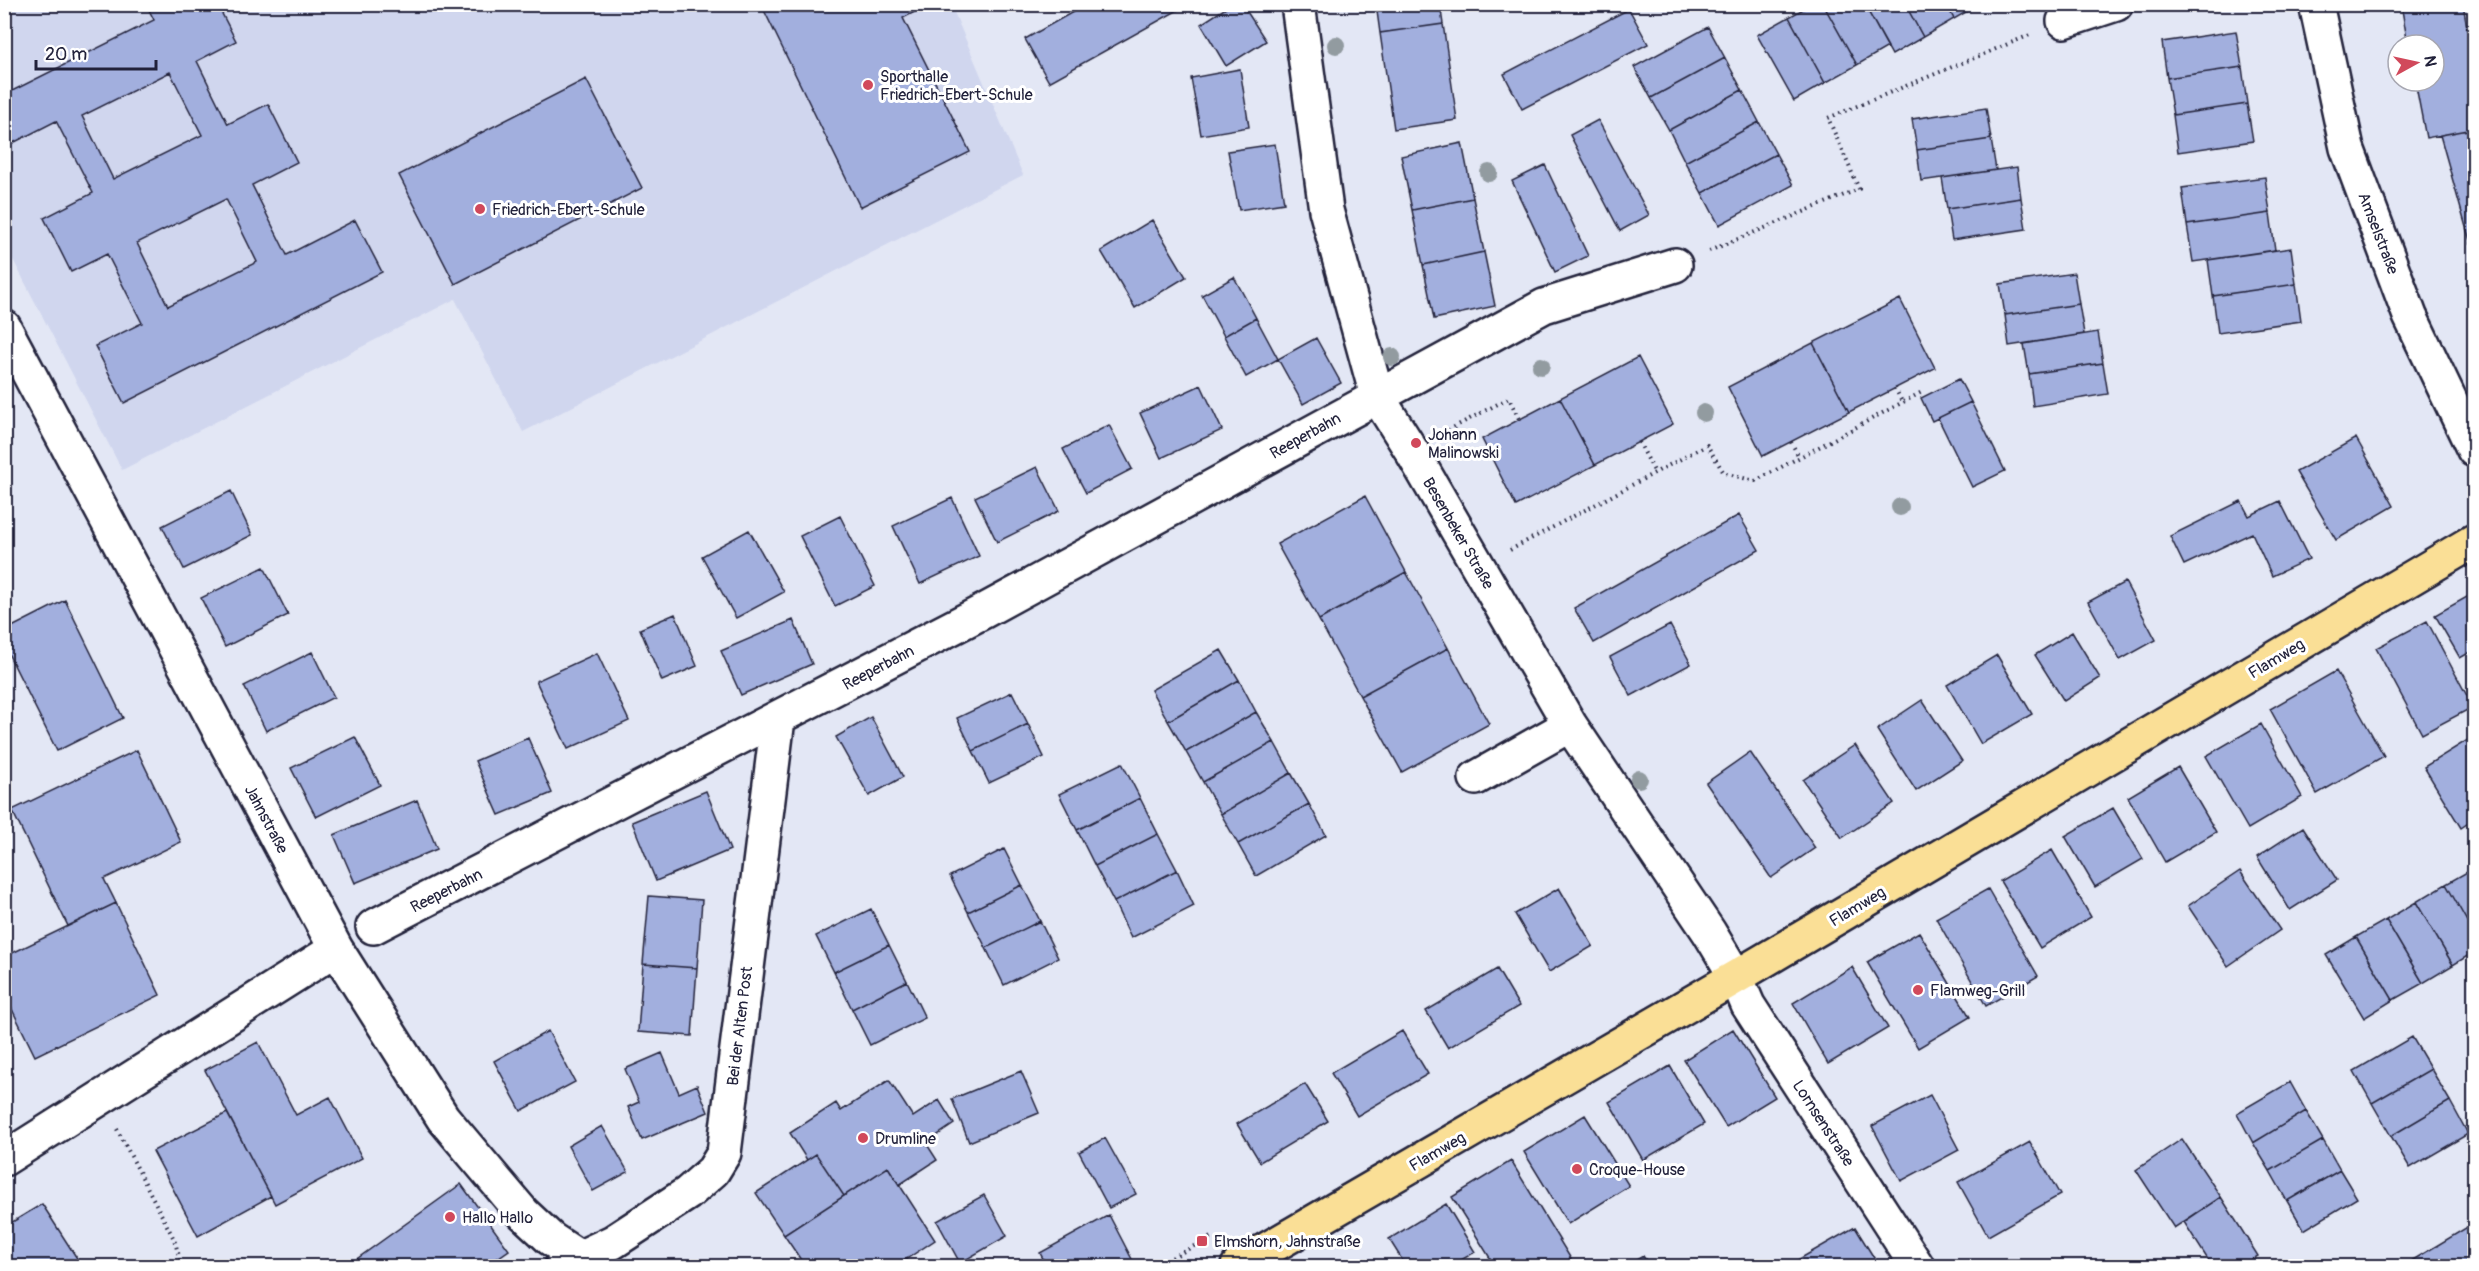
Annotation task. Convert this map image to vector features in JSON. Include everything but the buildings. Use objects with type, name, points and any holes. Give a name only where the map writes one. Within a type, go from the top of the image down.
[{"type":"main road","name":"Flamweg","points":[[1238,1266],[1736,977],[2475,541]]},
{"type":"street","name":"Besenbeker Straße","points":[[1298,4],[1326,210],[1377,396],[1411,450],[1570,725],[1709,932],[1736,977]]},
{"type":"street","points":[[2064,21],[2116,4]]},
{"type":"street","name":"Amselstraße","points":[[2316,4],[2347,148],[2410,316],[2475,450]]},
{"type":"street","name":"Reeperbahn","points":[[373,927],[984,611],[1544,306],[1675,265]]},
{"type":"street","name":"Jahnstraße","points":[[4,327],[336,949],[442,1118],[524,1214],[578,1264]]},
{"type":"street","name":"Bei der Alten Post","points":[[578,1264],[688,1193],[714,1171],[724,1152],[778,719]]},
{"type":"street","points":[[1476,778],[1570,725]]},
{"type":"street","points":[[4,1159],[336,949]]},
{"type":"street","name":"Lornsenstraße","points":[[1736,977],[1748,1005],[1917,1266]]},
{"type":"path","points":[[1675,265],[1859,189],[1828,118],[2064,21]]},
{"type":"path","points":[[1895,388],[1902,402]]},
{"type":"path","points":[[1477,567],[1707,445],[1724,473],[1755,481],[1922,392]]},
{"type":"path","points":[[1411,450],[1509,398],[1519,419]]},
{"type":"path","points":[[1639,442],[1655,473]]},
{"type":"path","points":[[1791,442],[1799,457]]},
{"type":"path","points":[[99,1097],[135,1161],[174,1239],[182,1266]]},
{"type":"shaded area","name":"Friedrich-Ebert-Schule","points":[[5,5],[951,5],[1023,175],[523,432],[455,299],[122,470],[5,244]]},
{"type":"place","name":"Sporthalle Friedrich-Ebert-Schule","points":[[868,85]]},
{"type":"place","name":"Friedrich-Ebert-Schule","points":[[480,209]]},
{"type":"place","name":"Johann Malinowski","points":[[1416,443]]},
{"type":"place","name":"Flamweg-Grill","points":[[1918,990]]},
{"type":"place","name":"Drumline","points":[[863,1138]]},
{"type":"place","name":"Croque-House","points":[[1577,1169]]},
{"type":"place","name":"Hallo Hallo","points":[[450,1217]]},
{"type":"place","name":"Elmshorn, Jahnstraße","points":[[1202,1241]]}]
